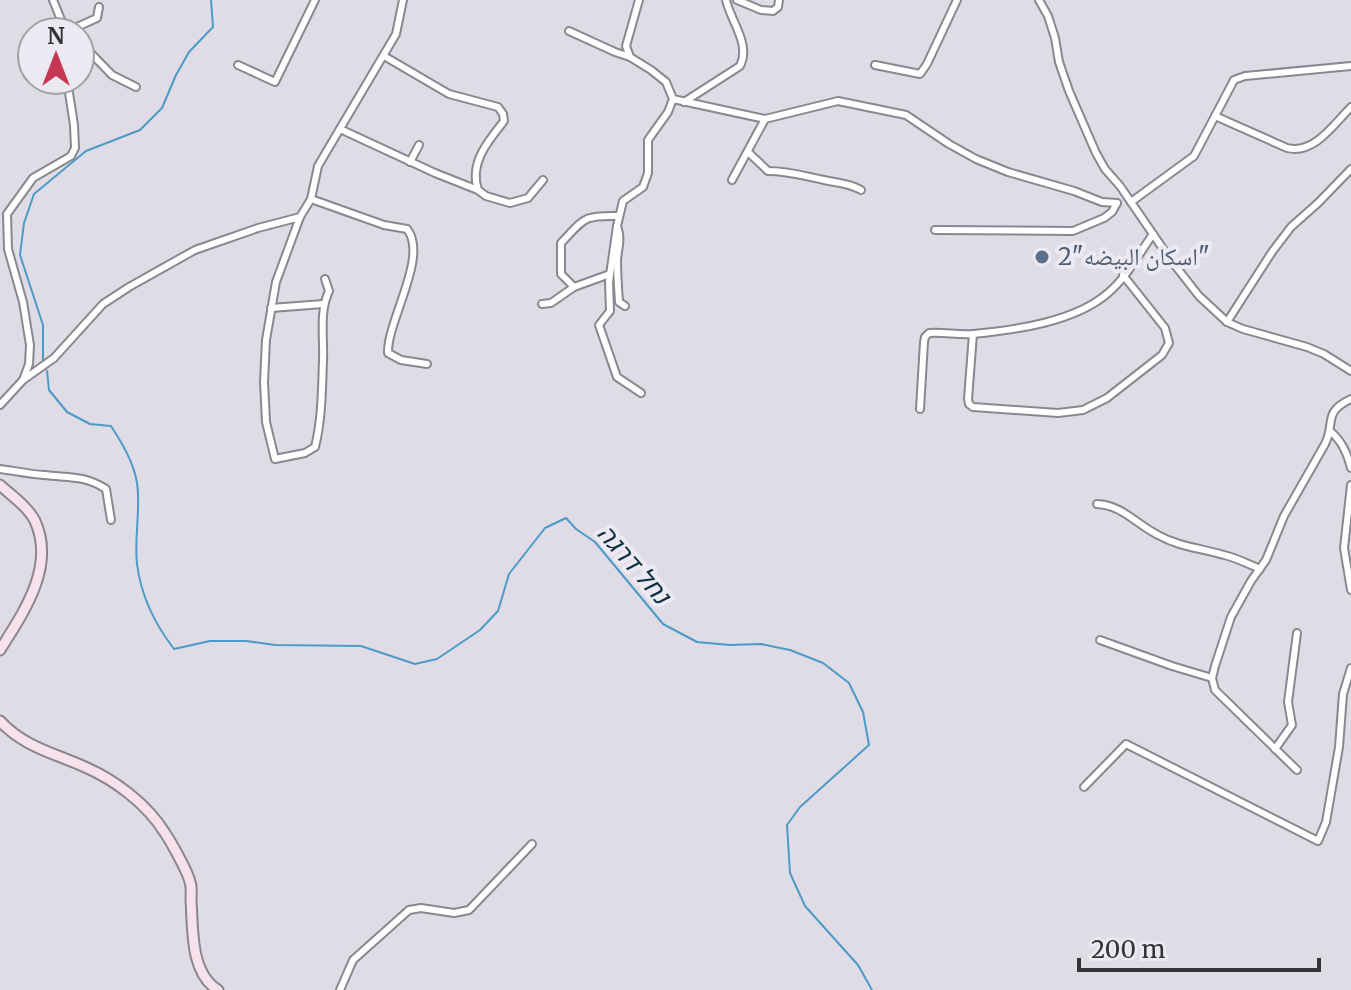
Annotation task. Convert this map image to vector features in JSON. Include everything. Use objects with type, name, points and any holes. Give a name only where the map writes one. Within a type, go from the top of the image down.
[{"type":"street","points":[[238,65],[275,82],[315,0]]},
{"type":"street","points":[[325,279],[329,291],[323,304],[322,375],[315,447],[305,453],[275,459],[266,422],[264,382],[266,340],[276,282],[300,217],[311,199],[318,166],[396,34],[403,0]]},
{"type":"street","points":[[630,57],[626,46],[639,0]]},
{"type":"street","points":[[684,102],[740,66],[745,56],[726,0]]},
{"type":"street","points":[[737,0],[761,10],[773,11],[778,7],[779,0]]},
{"type":"street","points":[[875,65],[920,74],[957,0]]},
{"type":"street","points":[[1039,0],[1051,27],[1059,62],[1077,112],[1105,169],[1199,296],[1227,322],[1307,347],[1351,371]]},
{"type":"street","points":[[96,18],[99,7]]},
{"type":"street","points":[[569,31],[630,57],[651,70],[666,82],[673,99],[668,112],[648,140],[648,173],[643,187],[623,201],[610,274],[610,311],[599,325],[617,377],[641,393]]},
{"type":"street","points":[[384,56],[449,94],[498,107],[503,114],[504,121],[480,153],[474,180],[478,190]]},
{"type":"street","points":[[96,58],[112,75],[136,87]]},
{"type":"street","points":[[1131,202],[1194,156],[1228,88],[1237,78],[1351,66]]},
{"type":"street","points":[[23,380],[29,364],[30,345],[23,302],[8,249],[7,214],[33,178],[71,156],[75,148],[69,96]]},
{"type":"street","points":[[673,99],[765,119],[838,101],[906,115],[976,159],[1102,202],[1117,203],[1104,218],[1073,231],[935,230]]},
{"type":"street","points":[[1215,116],[1297,150],[1319,139],[1351,107]]},
{"type":"street","points":[[732,180],[765,119]]},
{"type":"street","points":[[340,129],[486,196],[510,203],[528,198],[543,180]]},
{"type":"street","points":[[410,162],[419,145]]},
{"type":"street","points":[[748,152],[768,171],[789,171],[851,184],[861,190]]},
{"type":"street","points":[[1227,322],[1291,227],[1351,169]]},
{"type":"street","points":[[311,199],[384,225],[407,229],[412,235],[414,243],[406,290],[388,343],[388,353],[401,360],[427,364]]},
{"type":"street","points":[[574,287],[561,274],[561,243],[580,222],[598,215],[619,216]]},
{"type":"street","points":[[0,405],[23,380],[54,358],[103,304],[129,287],[195,250],[300,217]]},
{"type":"street","points":[[617,226],[621,236],[617,259],[619,302],[625,306]]},
{"type":"street","points":[[920,409],[925,337],[929,333],[973,334],[1046,322],[1079,312],[1108,293],[1153,234]]},
{"type":"street","points":[[542,304],[551,303],[574,287],[610,274]]},
{"type":"street","points":[[973,334],[968,399],[973,407],[1058,413],[1083,410],[1107,398],[1162,355],[1169,343],[1165,328],[1123,275]]},
{"type":"street","points":[[271,308],[323,304]]},
{"type":"street","points":[[1297,770],[1215,690],[1212,678],[1231,617],[1260,569],[1284,516],[1325,444],[1332,414],[1351,399]]},
{"type":"street","points":[[1330,431],[1344,446],[1351,468]]},
{"type":"street","points":[[0,469],[92,480],[106,489],[111,520]]},
{"type":"street","points":[[0,485],[34,520],[42,550],[37,582],[0,650]]},
{"type":"street","points":[[1351,485],[1344,548],[1351,590]]},
{"type":"street","points":[[1097,504],[1107,504],[1121,510],[1167,540],[1193,549],[1224,554],[1260,569]]},
{"type":"street","points":[[1275,749],[1292,725],[1288,702],[1297,633]]},
{"type":"street","points":[[1100,640],[1212,678]]},
{"type":"street","points":[[1084,787],[1126,744],[1318,841],[1326,822],[1339,747],[1343,694],[1351,668]]},
{"type":"street","points":[[0,721],[12,734],[30,745],[89,768],[124,789],[164,830],[190,881],[198,965],[213,988],[218,990]]},
{"type":"street","points":[[340,990],[353,960],[409,910],[421,908],[454,913],[469,910],[532,844]]},
{"type":"waterway","name":"נחל דרגה","points":[[43,362],[43,325],[20,255],[24,223],[34,194],[86,151],[140,130],[162,108],[189,52],[213,27],[211,0]]},
{"type":"waterway","name":"נחל דרגה","points":[[47,371],[49,390],[67,412],[90,424],[111,426],[130,461],[138,493],[136,554],[139,576],[150,609],[174,649],[210,641],[246,641],[275,645],[361,646],[415,664],[437,659],[480,630],[498,611],[509,574],[545,528],[566,518],[595,542],[663,624],[697,642],[761,644],[790,650],[823,663],[849,683],[863,712],[869,745],[800,807],[787,825],[790,873],[805,906],[858,965],[872,990]]},
{"type":"place","name":"اسكان البيضه\"2\"","points":[[1042,257]]}]
